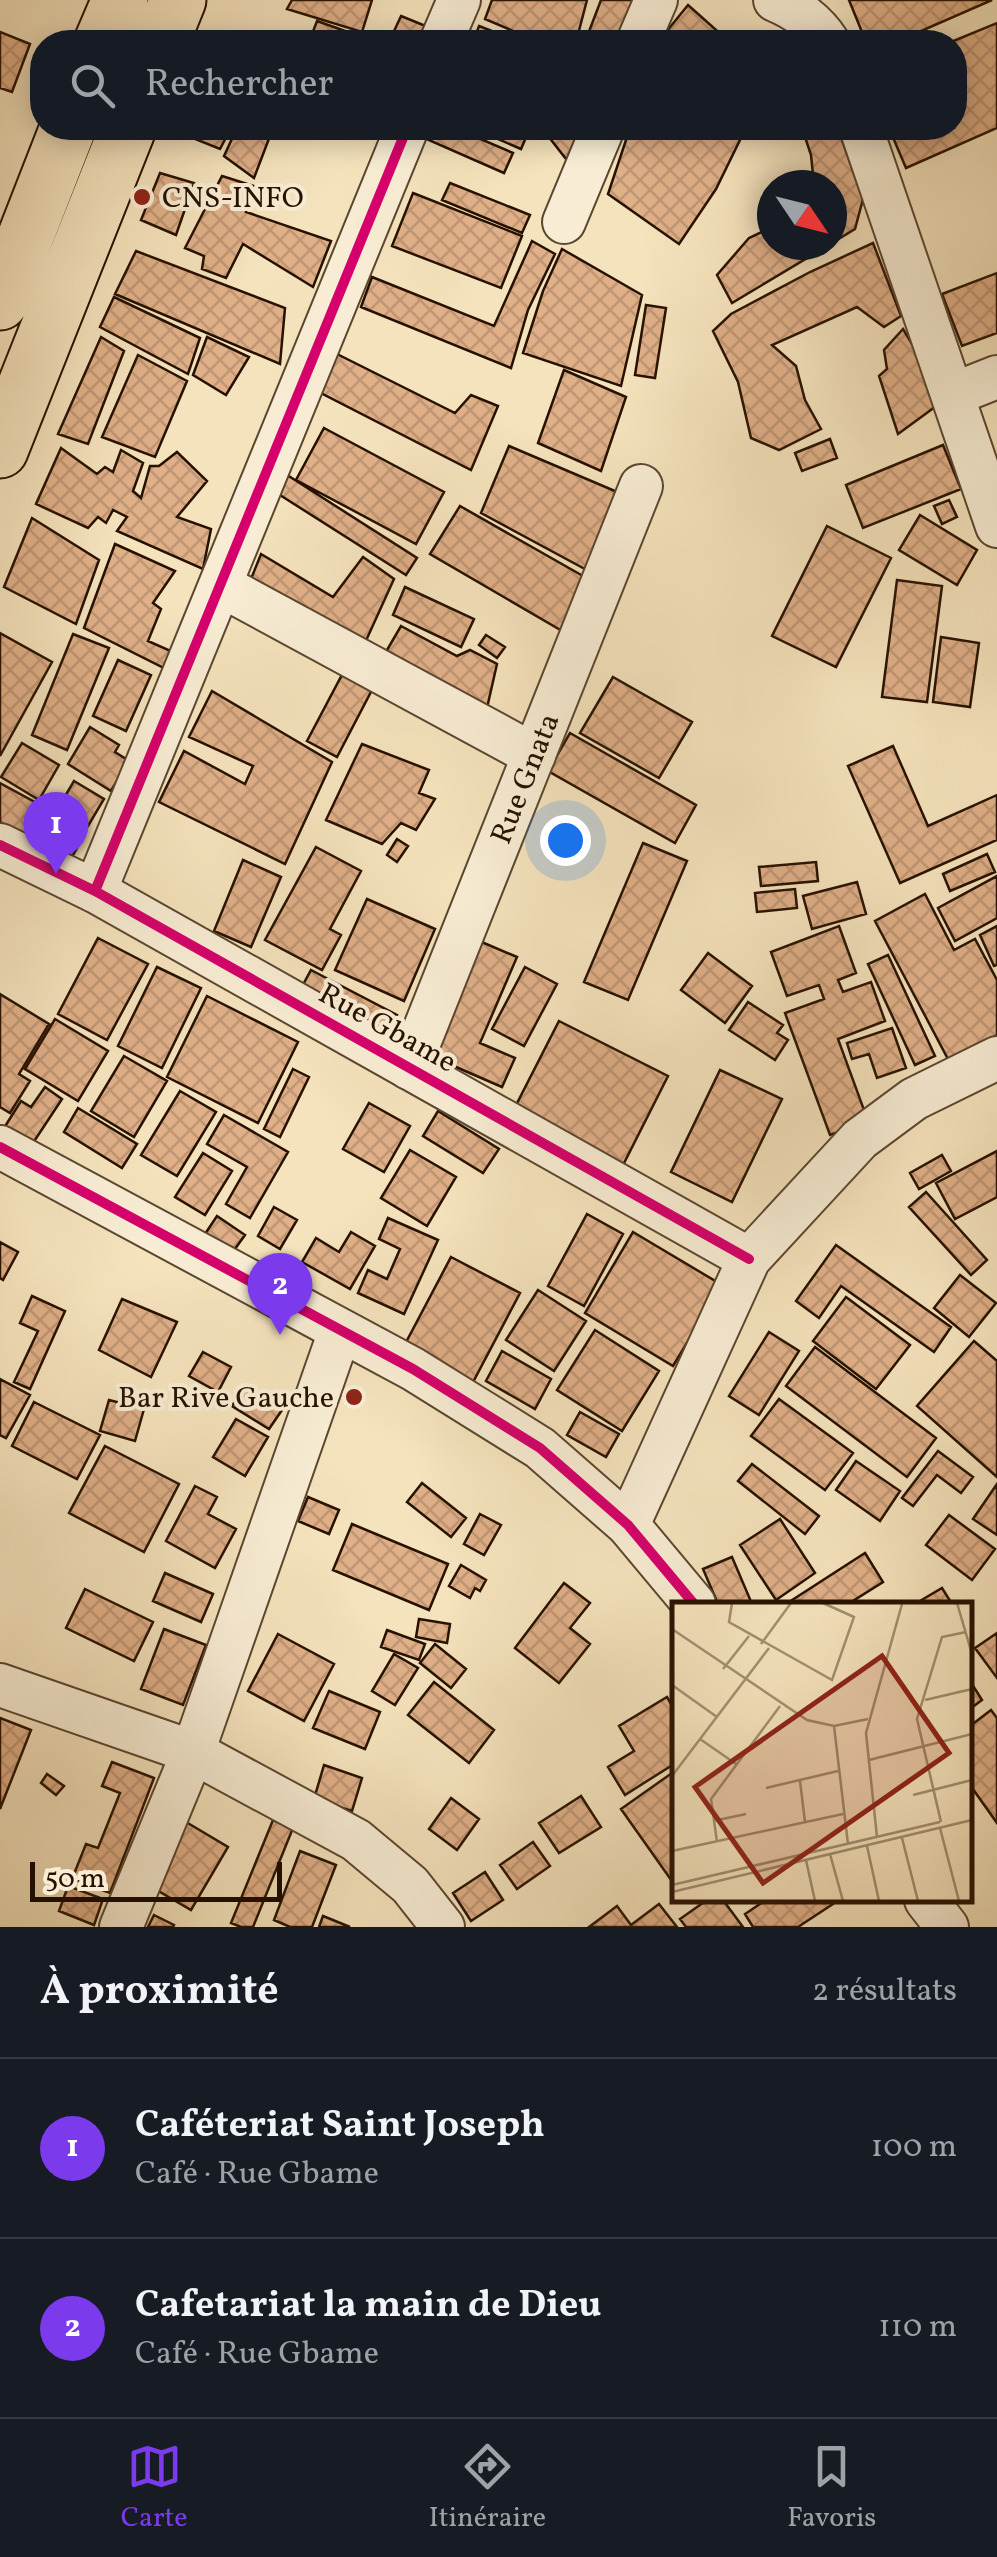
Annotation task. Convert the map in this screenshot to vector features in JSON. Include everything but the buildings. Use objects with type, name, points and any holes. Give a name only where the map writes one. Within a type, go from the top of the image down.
[{"type":"main road","points":[[107,30],[120,0]]},
{"type":"main road","points":[[166,30],[178,0]]},
{"type":"main road","points":[[0,302],[63,140]]},
{"type":"main road","points":[[0,450],[123,140]]},
{"type":"street","points":[[446,30],[459,0]]},
{"type":"street","points":[[643,30],[656,0]]},
{"type":"street","points":[[775,0],[793,8],[820,30]]},
{"type":"street","points":[[95,891],[401,140]]},
{"type":"street","points":[[564,222],[598,140]]},
{"type":"street","points":[[866,140],[997,526]]},
{"type":"street","points":[[954,394],[997,378]]},
{"type":"street","name":"Rue Gnata","points":[[409,1068],[641,486]]},
{"type":"street","points":[[222,586],[534,756]]},
{"type":"street","name":"Rue Gbame","points":[[0,845],[95,891],[749,1259]]},
{"type":"street","points":[[628,1525],[749,1259],[860,1139],[914,1099],[997,1058]]},
{"type":"street","points":[[0,1147],[413,1369],[540,1448],[628,1525],[692,1602]]},
{"type":"street","points":[[121,1927],[193,1752],[340,1331]]},
{"type":"street","points":[[0,1686],[193,1752],[356,1840],[410,1885],[443,1927]]},
{"type":"street","points":[[928,1902],[947,1927]]},
{"type":"cycle path","points":[[95,891],[402,140]]},
{"type":"cycle path","points":[[0,845],[95,891],[749,1259]]},
{"type":"cycle path","points":[[0,1147],[413,1369],[540,1448],[628,1525],[692,1602]]},
{"type":"place","name":"CNS-INFO","points":[[142,197]]},
{"type":"place","name":"Caféteriat Saint Joseph","points":[[56,874]]},
{"type":"place","name":"Cafetariat la main de Dieu","points":[[280,1335]]},
{"type":"place","name":"Bar Rive Gauche","points":[[354,1397]]}]
